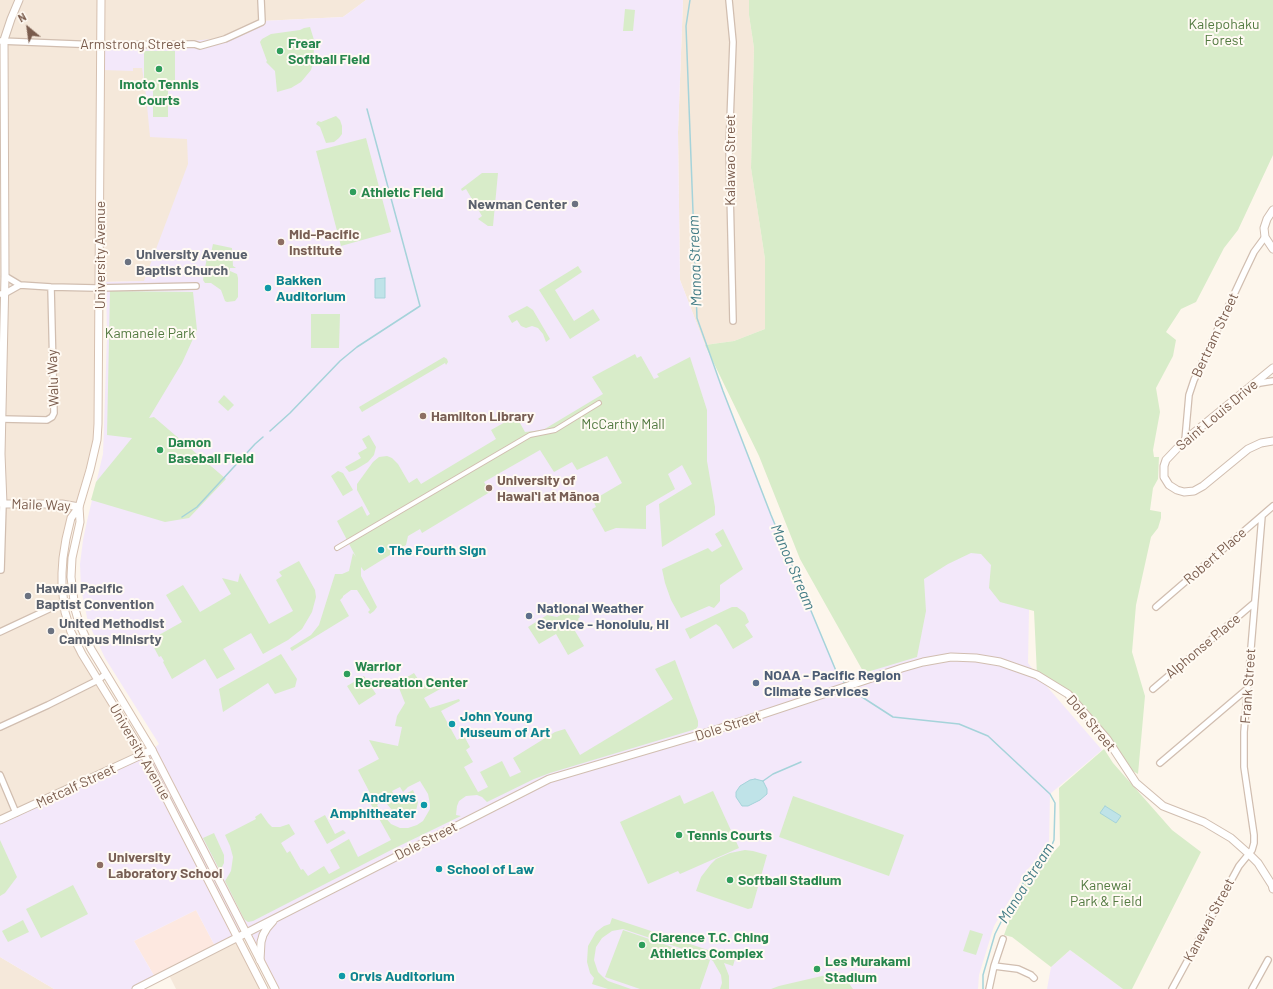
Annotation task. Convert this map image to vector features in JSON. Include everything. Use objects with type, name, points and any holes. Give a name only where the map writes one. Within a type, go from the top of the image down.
[{"type":"street","points":[[1,570],[1,530],[3,504],[1,483],[2,294],[5,276],[2,40],[19,0]]},
{"type":"street","name":"University Avenue","points":[[101,0],[99,418],[97,440],[90,470],[79,506],[71,518],[62,558],[64,602],[71,632],[82,654],[144,755],[264,989]]},
{"type":"street","name":"Armstrong Street","points":[[2,40],[101,45],[194,44],[200,46],[225,39],[262,22],[261,0]]},
{"type":"street","name":"Kalawao Street","points":[[729,0],[733,42],[729,148],[733,321]]},
{"type":"street","points":[[1273,210],[1267,219],[1264,228],[1265,237],[1273,249]]},
{"type":"street","name":"Bertram Street","points":[[1185,440],[1189,395],[1194,380],[1247,266],[1254,252],[1265,237]]},
{"type":"street","points":[[5,276],[20,285],[51,287],[99,288],[196,286]]},
{"type":"street","points":[[2,294],[20,285]]},
{"type":"street","name":"Walu Way","points":[[1,415],[47,420],[54,414],[51,287]]},
{"type":"street","name":"Saint Louis Drive","points":[[1273,368],[1185,440],[1168,457],[1164,466],[1166,482],[1180,491],[1191,492],[1200,488],[1248,449],[1261,443],[1273,441]]},
{"type":"street","points":[[1249,388],[1260,383],[1273,381]]},
{"type":"street","points":[[337,548],[526,437],[555,430],[599,403]]},
{"type":"street","name":"Maile Way","points":[[3,504],[62,504],[79,506]]},
{"type":"street","name":"University Avenue","points":[[79,506],[80,522],[72,558],[71,577],[74,602],[79,624],[106,674],[152,750],[275,989]]},
{"type":"street","name":"Robert Place","points":[[1156,607],[1273,506]]},
{"type":"street","name":"Frank Street","points":[[1249,854],[1252,850],[1255,839],[1244,768],[1244,732],[1262,516]]},
{"type":"street","points":[[0,632],[64,602],[74,602]]},
{"type":"street","name":"Alphonse Place","points":[[1153,689],[1254,603]]},
{"type":"street","name":"Dole Street","points":[[136,989],[549,779],[712,732],[872,677],[923,662],[951,657],[976,658],[1000,662],[1037,675],[1068,694],[1106,739],[1136,783],[1146,793],[1163,806],[1204,822],[1231,838],[1249,854],[1264,871],[1273,889]]},
{"type":"street","points":[[0,727],[98,680],[106,674]]},
{"type":"street","points":[[1160,763],[1247,689]]},
{"type":"street","name":"Metcalf Street","points":[[0,820],[152,750]]},
{"type":"street","points":[[0,775],[16,813]]},
{"type":"street","name":"Kanewai Street","points":[[1172,989],[1239,866],[1249,854]]},
{"type":"street","points":[[260,960],[263,935],[275,919]]},
{"type":"street","points":[[989,989],[994,966],[1003,939]]},
{"type":"street","points":[[1252,989],[1268,960]]},
{"type":"street","points":[[994,966],[1018,969],[1034,978]]},
{"type":"shaded area","points":[[0,0],[366,0],[343,17],[262,21],[186,103],[196,280],[98,282],[99,428],[80,496],[71,518],[62,587],[71,632],[144,755],[0,820]]},
{"type":"shaded area","name":"University of Hawaiʻi at Mānoa","points":[[366,0],[683,0],[678,132],[680,280],[771,515],[839,678],[836,681],[874,670],[932,544],[1030,558],[1028,663],[1102,750],[1050,794],[1049,845],[1028,869],[994,926],[979,975],[978,989],[279,989],[246,933],[216,948],[196,910],[134,941],[156,979],[136,989],[54,989],[0,957],[0,820],[152,750],[159,744],[105,658],[88,622],[81,589],[80,564],[83,540],[103,454],[107,337],[106,282],[144,281],[188,164],[187,139],[150,137],[142,68],[133,68],[133,71],[103,70],[100,49],[224,38],[262,21],[343,17]]},
{"type":"shaded area","points":[[683,0],[749,0],[749,15],[754,48],[751,168],[765,259],[765,329],[734,341],[705,345],[680,280],[678,132]]},
{"type":"shaded area","points":[[196,910],[216,948],[156,979],[134,941]]},
{"type":"shaded area","points":[[236,940],[261,989],[176,989],[168,973]]},
{"type":"shaded area","points":[[1070,950],[1123,989],[1047,989],[1051,967]]},
{"type":"shaded area","points":[[0,957],[54,989],[0,989]]},
{"type":"green space","name":"Kalepohaku Forest","points":[[749,0],[1273,0],[1273,155],[1238,230],[1224,248],[1196,302],[1181,309],[1166,332],[1176,340],[1173,356],[1156,388],[1160,412],[1153,450],[1154,457],[1159,457],[1158,479],[1153,488],[1150,510],[1161,512],[1161,518],[1158,528],[1151,537],[1136,605],[1132,652],[1145,696],[1138,774],[1124,766],[1068,694],[1037,675],[1034,611],[1000,602],[989,588],[991,565],[981,554],[971,553],[948,564],[924,579],[926,611],[917,657],[864,673],[800,559],[759,456],[705,345],[734,341],[765,329],[765,259],[751,168],[754,48],[749,15]]},
{"type":"green space","points":[[625,9],[635,10],[633,31],[623,31]]},
{"type":"green space","points":[[310,27],[314,40],[313,63],[311,70],[301,82],[291,88],[277,92],[275,71],[266,62],[267,61],[260,42],[262,39],[271,34]]},
{"type":"green space","name":"Imoto Tennis Courts","points":[[144,51],[175,51],[175,87],[168,87],[168,117],[153,117],[153,87],[144,87]]},
{"type":"green space","points":[[336,116],[340,120],[342,126],[342,134],[334,142],[326,143],[320,127],[316,124],[318,121],[321,122]]},
{"type":"green space","name":"Athletic Field","points":[[366,138],[391,232],[341,246],[316,151]]},
{"type":"green space","points":[[482,173],[498,173],[493,226],[488,226],[478,219],[482,216],[466,189],[462,191],[461,189]]},
{"type":"green space","points":[[213,244],[232,248],[233,266],[236,268],[230,268],[230,271],[237,274],[238,278],[238,297],[235,301],[225,301],[221,290],[211,283],[205,283],[203,280],[207,257],[211,253]]},
{"type":"green space","points":[[578,266],[582,272],[555,290],[574,321],[593,309],[600,320],[570,339],[539,290]]},
{"type":"green space","name":"Kamanele Park","points":[[110,291],[193,292],[197,330],[182,363],[149,418],[154,417],[226,479],[189,518],[165,522],[91,500],[96,482],[132,438],[107,435]]},
{"type":"green space","points":[[527,306],[533,310],[550,339],[546,342],[543,334],[538,328],[532,326],[526,328],[521,326],[517,320],[512,323],[508,316]]},
{"type":"green space","points":[[311,314],[340,314],[339,348],[311,348]]},
{"type":"green space","name":"McCarthy Mall","points":[[635,354],[637,358],[641,356],[654,379],[659,377],[657,374],[690,357],[707,410],[707,461],[715,515],[662,547],[659,504],[692,484],[682,465],[668,474],[675,489],[646,506],[646,529],[616,528],[605,532],[592,509],[596,507],[593,500],[622,483],[607,456],[577,470],[572,462],[554,472],[540,450],[484,482],[490,492],[422,533],[420,529],[408,536],[406,545],[364,571],[361,567],[361,576],[377,607],[374,611],[370,614],[368,612],[370,610],[357,590],[351,590],[340,600],[349,616],[292,651],[290,648],[311,635],[319,625],[335,574],[342,574],[349,571],[353,553],[356,557],[337,521],[362,506],[367,516],[370,514],[357,490],[357,484],[373,462],[379,457],[387,456],[392,458],[398,464],[409,483],[417,478],[421,484],[496,439],[491,430],[516,416],[525,432],[543,430],[603,394],[592,377]]},
{"type":"green space","points":[[444,357],[448,362],[446,365],[445,363],[362,412],[359,407]]},
{"type":"green space","points":[[224,395],[234,405],[228,411],[218,402]]},
{"type":"green space","points":[[369,435],[376,447],[374,455],[368,462],[349,472],[345,467],[361,458],[358,453],[367,448],[362,439]]},
{"type":"green space","points":[[338,471],[343,473],[353,490],[343,496],[331,476]]},
{"type":"green space","points":[[723,529],[743,569],[720,585],[720,601],[714,608],[709,606],[681,618],[671,600],[662,569],[708,548],[712,552],[722,546],[715,534]]},
{"type":"green space","points":[[299,561],[315,590],[316,597],[312,612],[302,629],[288,640],[263,654],[251,633],[223,649],[235,669],[217,679],[205,659],[172,679],[163,662],[164,661],[161,656],[159,657],[150,640],[182,622],[166,595],[183,585],[200,612],[231,594],[222,578],[238,582],[240,573],[269,624],[293,611],[276,580],[282,576],[279,572]]},
{"type":"green space","points":[[575,607],[580,617],[578,619],[580,622],[572,626],[584,646],[568,655],[556,634],[539,644],[528,627],[547,615],[557,617]]},
{"type":"green space","points":[[732,607],[737,607],[745,613],[749,622],[745,625],[753,637],[733,649],[720,627],[716,624],[690,639],[685,629]]},
{"type":"green space","points":[[281,654],[297,679],[295,687],[275,694],[268,683],[223,712],[219,689]]},
{"type":"green space","points":[[675,660],[698,721],[698,726],[696,729],[550,773],[534,779],[487,802],[482,797],[477,795],[466,796],[459,801],[457,806],[456,815],[461,816],[253,921],[248,922],[244,919],[225,881],[231,871],[233,857],[225,835],[256,819],[255,817],[261,813],[272,827],[280,827],[289,824],[295,834],[281,843],[287,853],[290,851],[301,870],[303,869],[308,876],[324,866],[329,874],[340,868],[330,850],[349,839],[358,857],[391,840],[368,799],[370,793],[358,770],[379,759],[369,740],[398,746],[402,727],[395,726],[397,716],[405,703],[397,683],[414,673],[422,685],[435,678],[442,688],[424,698],[430,708],[459,699],[460,701],[441,711],[457,740],[464,736],[470,747],[466,750],[473,762],[464,767],[478,792],[488,787],[480,772],[502,761],[510,777],[521,772],[513,758],[555,732],[565,729],[580,755],[673,699],[655,669]],"holes":[[[420,781],[428,794],[430,809],[423,821],[408,828],[400,828],[391,824],[377,805],[386,798],[395,797],[392,791],[400,787],[403,792],[408,787]]]},
{"type":"green space","points":[[364,676],[376,694],[359,705],[347,686]]},
{"type":"green space","name":"Kanewai Park & Field","points":[[1104,749],[1113,763],[1172,830],[1201,852],[1132,989],[1123,989],[1070,950],[1051,967],[1012,937],[1004,935],[1021,888],[1060,845],[1059,788]]},
{"type":"green space","points":[[413,790],[418,802],[416,811],[409,817],[400,818],[387,804]]},
{"type":"green space","name":"Tennis Courts","points":[[713,791],[739,848],[680,874],[678,871],[648,884],[620,822],[680,795],[684,804]]},
{"type":"green space","points":[[793,796],[904,835],[889,876],[779,837]]},
{"type":"green space","points":[[325,815],[335,834],[343,830],[346,833],[327,844],[314,821]]},
{"type":"green space","points":[[214,833],[224,855],[224,863],[220,871],[203,838]]},
{"type":"green space","points":[[0,840],[17,877],[5,893],[0,896]]},
{"type":"green space","name":"Softball Stadium","points":[[745,850],[767,855],[752,908],[748,909],[696,891],[701,877],[716,859],[730,853]]},
{"type":"green space","points":[[73,885],[88,914],[41,938],[26,909]]},
{"type":"green space","points":[[612,918],[735,959],[733,966],[724,963],[729,976],[729,989],[720,989],[722,983],[721,975],[713,961],[707,957],[623,929],[612,931],[602,938],[596,947],[594,960],[598,972],[608,981],[631,989],[608,989],[592,984],[594,978],[590,973],[587,962],[588,946],[596,932],[604,926],[610,924]]},
{"type":"green space","points":[[23,920],[29,932],[8,942],[2,931]]},
{"type":"green space","name":"Clarence T.C. Ching Athletics Complex","points":[[623,930],[710,960],[700,989],[640,989],[605,977]]},
{"type":"green space","points":[[970,930],[983,934],[976,955],[963,951]]},
{"type":"green space","points":[[839,972],[853,989],[771,989],[779,986]]},
{"type":"water","points":[[385,278],[385,298],[375,298],[375,279]]},
{"type":"water","points":[[755,779],[763,781],[767,789],[767,794],[760,800],[748,806],[742,806],[736,797],[736,792],[740,786],[750,780]]},
{"type":"water","points":[[1105,806],[1121,816],[1116,823],[1100,813]]},
{"type":"waterway","name":"Manoa Stream","points":[[690,0],[686,26],[697,318],[723,391],[771,515],[839,678],[846,684]]},
{"type":"waterway","points":[[270,431],[290,413],[340,361],[357,347],[420,306],[367,109]]},
{"type":"waterway","points":[[182,517],[197,507],[263,437]]},
{"type":"waterway","name":"Manoa Stream","points":[[851,687],[862,697],[893,717],[959,724],[988,736],[1050,794],[1055,803],[1054,840],[1049,852],[1028,875],[1008,908],[995,934],[983,975],[983,989]]},
{"type":"waterway","points":[[763,781],[773,774],[801,762]]},
{"type":"place","name":"Frear Softball Field","points":[[280,51]]},
{"type":"place","name":"Imoto Tennis Courts","points":[[159,69]]},
{"type":"place","name":"Athletic Field","points":[[353,192]]},
{"type":"place","name":"Newman Center","points":[[575,204]]},
{"type":"place","name":"Mid-Pacific Institute","points":[[281,242]]},
{"type":"place","name":"University Avenue Baptist Church","points":[[128,262]]},
{"type":"place","name":"Bakken Auditorium","points":[[268,288]]},
{"type":"place","name":"Hamilton Library","points":[[423,416]]},
{"type":"place","name":"Damon Baseball Field","points":[[160,450]]},
{"type":"place","name":"University of Hawaiʻi at Mānoa","points":[[489,488]]},
{"type":"place","name":"The Fourth Sign","points":[[381,550]]},
{"type":"place","name":"Hawaii Pacific Baptist Convention","points":[[28,596]]},
{"type":"place","name":"National Weather Service - Honolulu, HI","points":[[529,616]]},
{"type":"place","name":"United Methodist Campus Minisrty","points":[[51,631]]},
{"type":"place","name":"Warrior Recreation Center","points":[[347,674]]},
{"type":"place","name":"NOAA - Pacific Region Climate Services","points":[[756,683]]},
{"type":"place","name":"John Young Museum of Art","points":[[452,724]]},
{"type":"place","name":"Andrews Amphitheater","points":[[424,805]]},
{"type":"place","name":"Tennis Courts","points":[[679,835]]},
{"type":"place","name":"University Laboratory School","points":[[100,865]]},
{"type":"place","name":"School of Law","points":[[439,869]]},
{"type":"place","name":"Softball Stadium","points":[[730,880]]},
{"type":"place","name":"Clarence T.C. Ching Athletics Complex","points":[[642,945]]},
{"type":"place","name":"Les Murakami Stadium","points":[[817,969]]},
{"type":"place","name":"Orvis Auditorium","points":[[342,976]]}]
